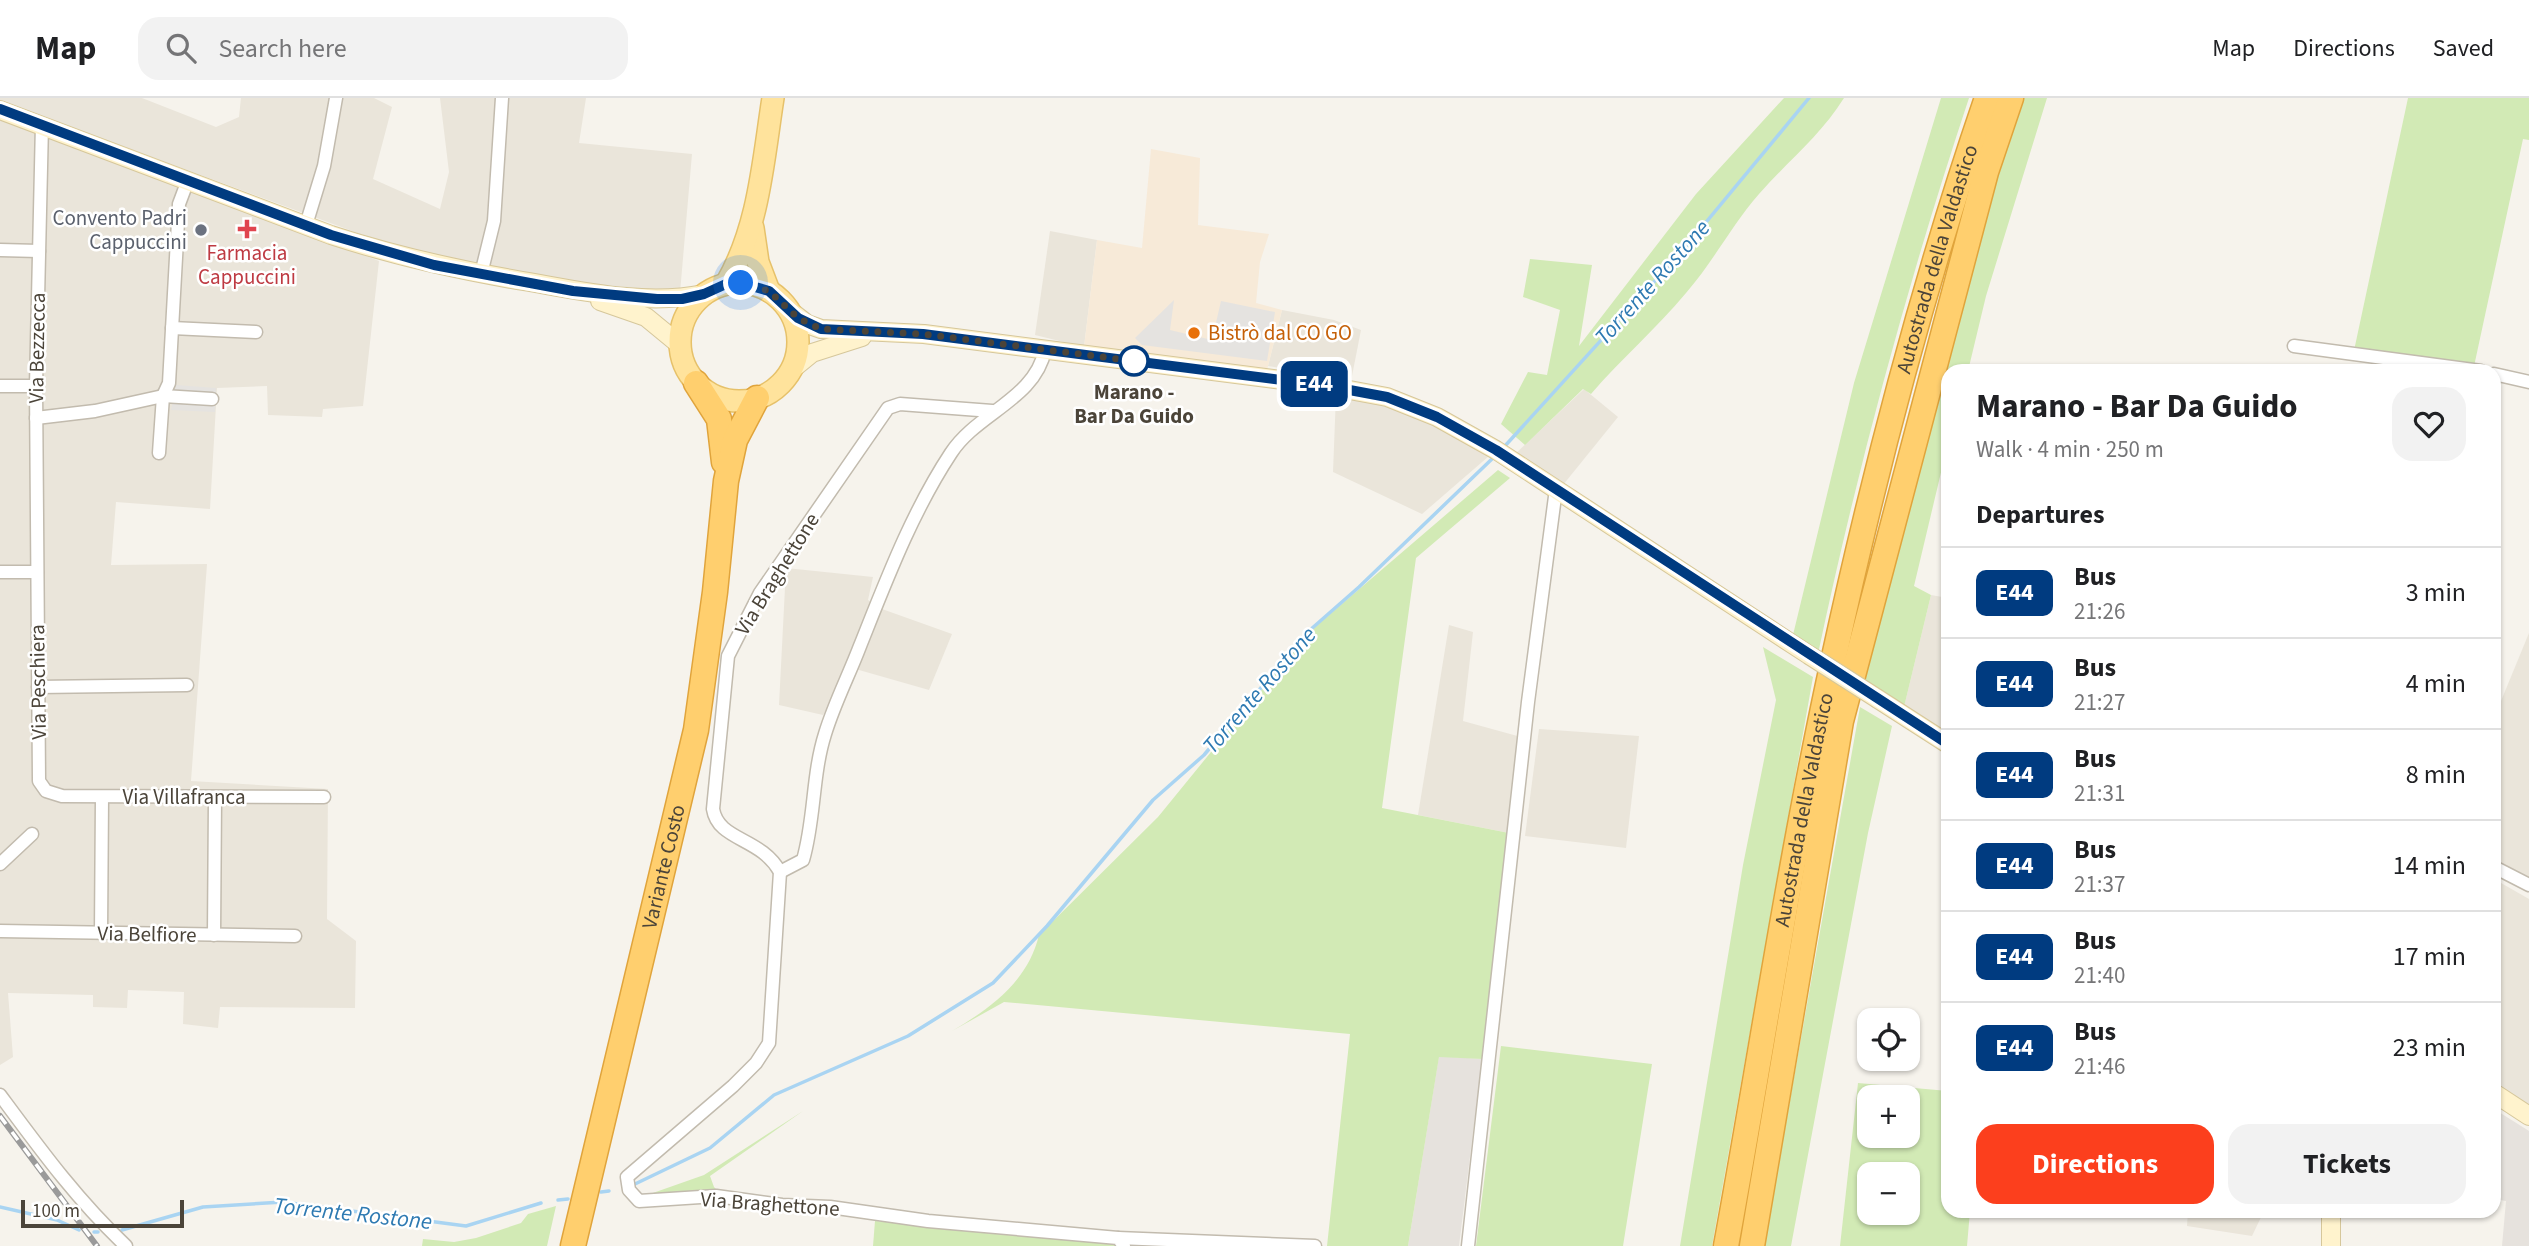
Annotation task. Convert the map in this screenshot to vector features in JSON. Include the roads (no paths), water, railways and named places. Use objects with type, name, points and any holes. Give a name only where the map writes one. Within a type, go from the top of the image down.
[{"type":"highway","name":"Autostrada della Valdastico","points":[[1727,1246],[1833,660],[1882,447],[1941,242],[1987,98]]},
{"type":"highway","name":"Autostrada della Valdastico","points":[[1752,1246],[1841,722],[1960,266],[1986,172],[2011,98]]},
{"type":"highway","points":[[696,383],[719,419],[726,481]]},
{"type":"highway","points":[[726,481],[735,440],[757,398]]},
{"type":"highway","name":"Variante Costo","points":[[573,1246],[695,730],[715,592],[726,481]]},
{"type":"main road","points":[[726,284],[742,257],[753,226],[773,98]]},
{"type":"main road","points":[[0,110],[386,253],[573,291],[657,299],[704,294],[726,284],[741,283],[769,291]]},
{"type":"main road","points":[[753,226],[758,262],[769,291],[807,324],[821,329],[876,334],[923,334],[1328,386],[1387,397],[1437,417],[1518,464],[1941,740]]},
{"type":"main road","points":[[573,291],[646,317],[680,345]]},
{"type":"main road","points":[[704,294],[686,314],[680,345],[682,359],[696,383],[724,399],[757,398],[776,387],[812,353],[876,334]]},
{"type":"main road","points":[[789,310],[798,340],[790,371]]},
{"type":"main road","points":[[2501,1098],[2529,1116]]},
{"type":"main road","points":[[2331,1218],[2331,1246]]},
{"type":"street","points":[[306,225],[324,166],[335,117],[336,98]]},
{"type":"street","points":[[481,274],[494,220],[502,98]]},
{"type":"street","name":"Via Bezzecca","points":[[37,572],[36,386],[42,124]]},
{"type":"street","points":[[159,453],[163,396],[169,383],[180,204],[188,180]]},
{"type":"street","points":[[0,250],[39,251]]},
{"type":"street","points":[[172,328],[256,332]]},
{"type":"street","points":[[2294,346],[2429,364]]},
{"type":"street","points":[[780,872],[803,860],[810,836],[824,736],[895,560],[951,452],[967,433],[992,411],[1033,381],[1042,366],[1045,350]]},
{"type":"street","points":[[2501,376],[2529,382]]},
{"type":"street","points":[[0,386],[36,386]]},
{"type":"street","points":[[36,418],[95,411],[163,396],[212,399]]},
{"type":"street","name":"Via Braghettone","points":[[992,411],[900,404],[888,408],[760,593],[728,656],[713,808],[715,820],[722,829],[772,857],[780,872],[769,1043],[756,1063],[733,1086],[680,1134],[640,1162],[627,1177],[629,1191],[639,1200],[716,1196],[1121,1242],[1315,1246]]},
{"type":"street","points":[[1468,1246],[1528,702],[1556,489]]},
{"type":"street","points":[[0,572],[37,572]]},
{"type":"street","name":"Via Peschiera","points":[[37,572],[39,780],[46,790]]},
{"type":"street","points":[[38,687],[187,685]]},
{"type":"street","name":"Via Villafranca","points":[[46,790],[62,796],[324,797]]},
{"type":"street","points":[[101,933],[102,797]]},
{"type":"street","points":[[214,934],[215,797]]},
{"type":"street","points":[[0,864],[32,834]]},
{"type":"street","points":[[2501,871],[2529,885]]},
{"type":"street","name":"Via Belfiore","points":[[0,931],[295,936]]},
{"type":"street","points":[[0,1095],[60,1177],[91,1213],[126,1246]]},
{"type":"waterway","name":"Torrente Rostone","points":[[1504,447],[1683,250],[1809,98]]},
{"type":"waterway","name":"Torrente Rostone","points":[[635,1184],[710,1148],[774,1095],[908,1036],[993,983],[1047,926],[1153,800],[1204,755],[1310,630],[1359,587],[1494,457]]},
{"type":"waterway","name":"Torrente Rostone","points":[[601,1192],[609,1191]]},
{"type":"waterway","name":"Torrente Rostone","points":[[558,1200],[568,1199]]},
{"type":"waterway","name":"Torrente Rostone","points":[[122,1230],[203,1207],[283,1202],[466,1226],[541,1203]]},
{"type":"waterway","name":"Torrente Rostone","points":[[0,1207],[57,1220],[79,1230]]},
{"type":"railway","points":[[0,1116],[97,1246]]},
{"type":"place","name":"Farmacia Cappuccini","points":[[247,229]]},
{"type":"place","name":"Convento Padri Cappuccini","points":[[201,230]]},
{"type":"place","name":"Bistrò dal CO GO","points":[[1194,333]]},
{"type":"place","name":"Marano - Bar Da Guido","points":[[1134,361]]}]
